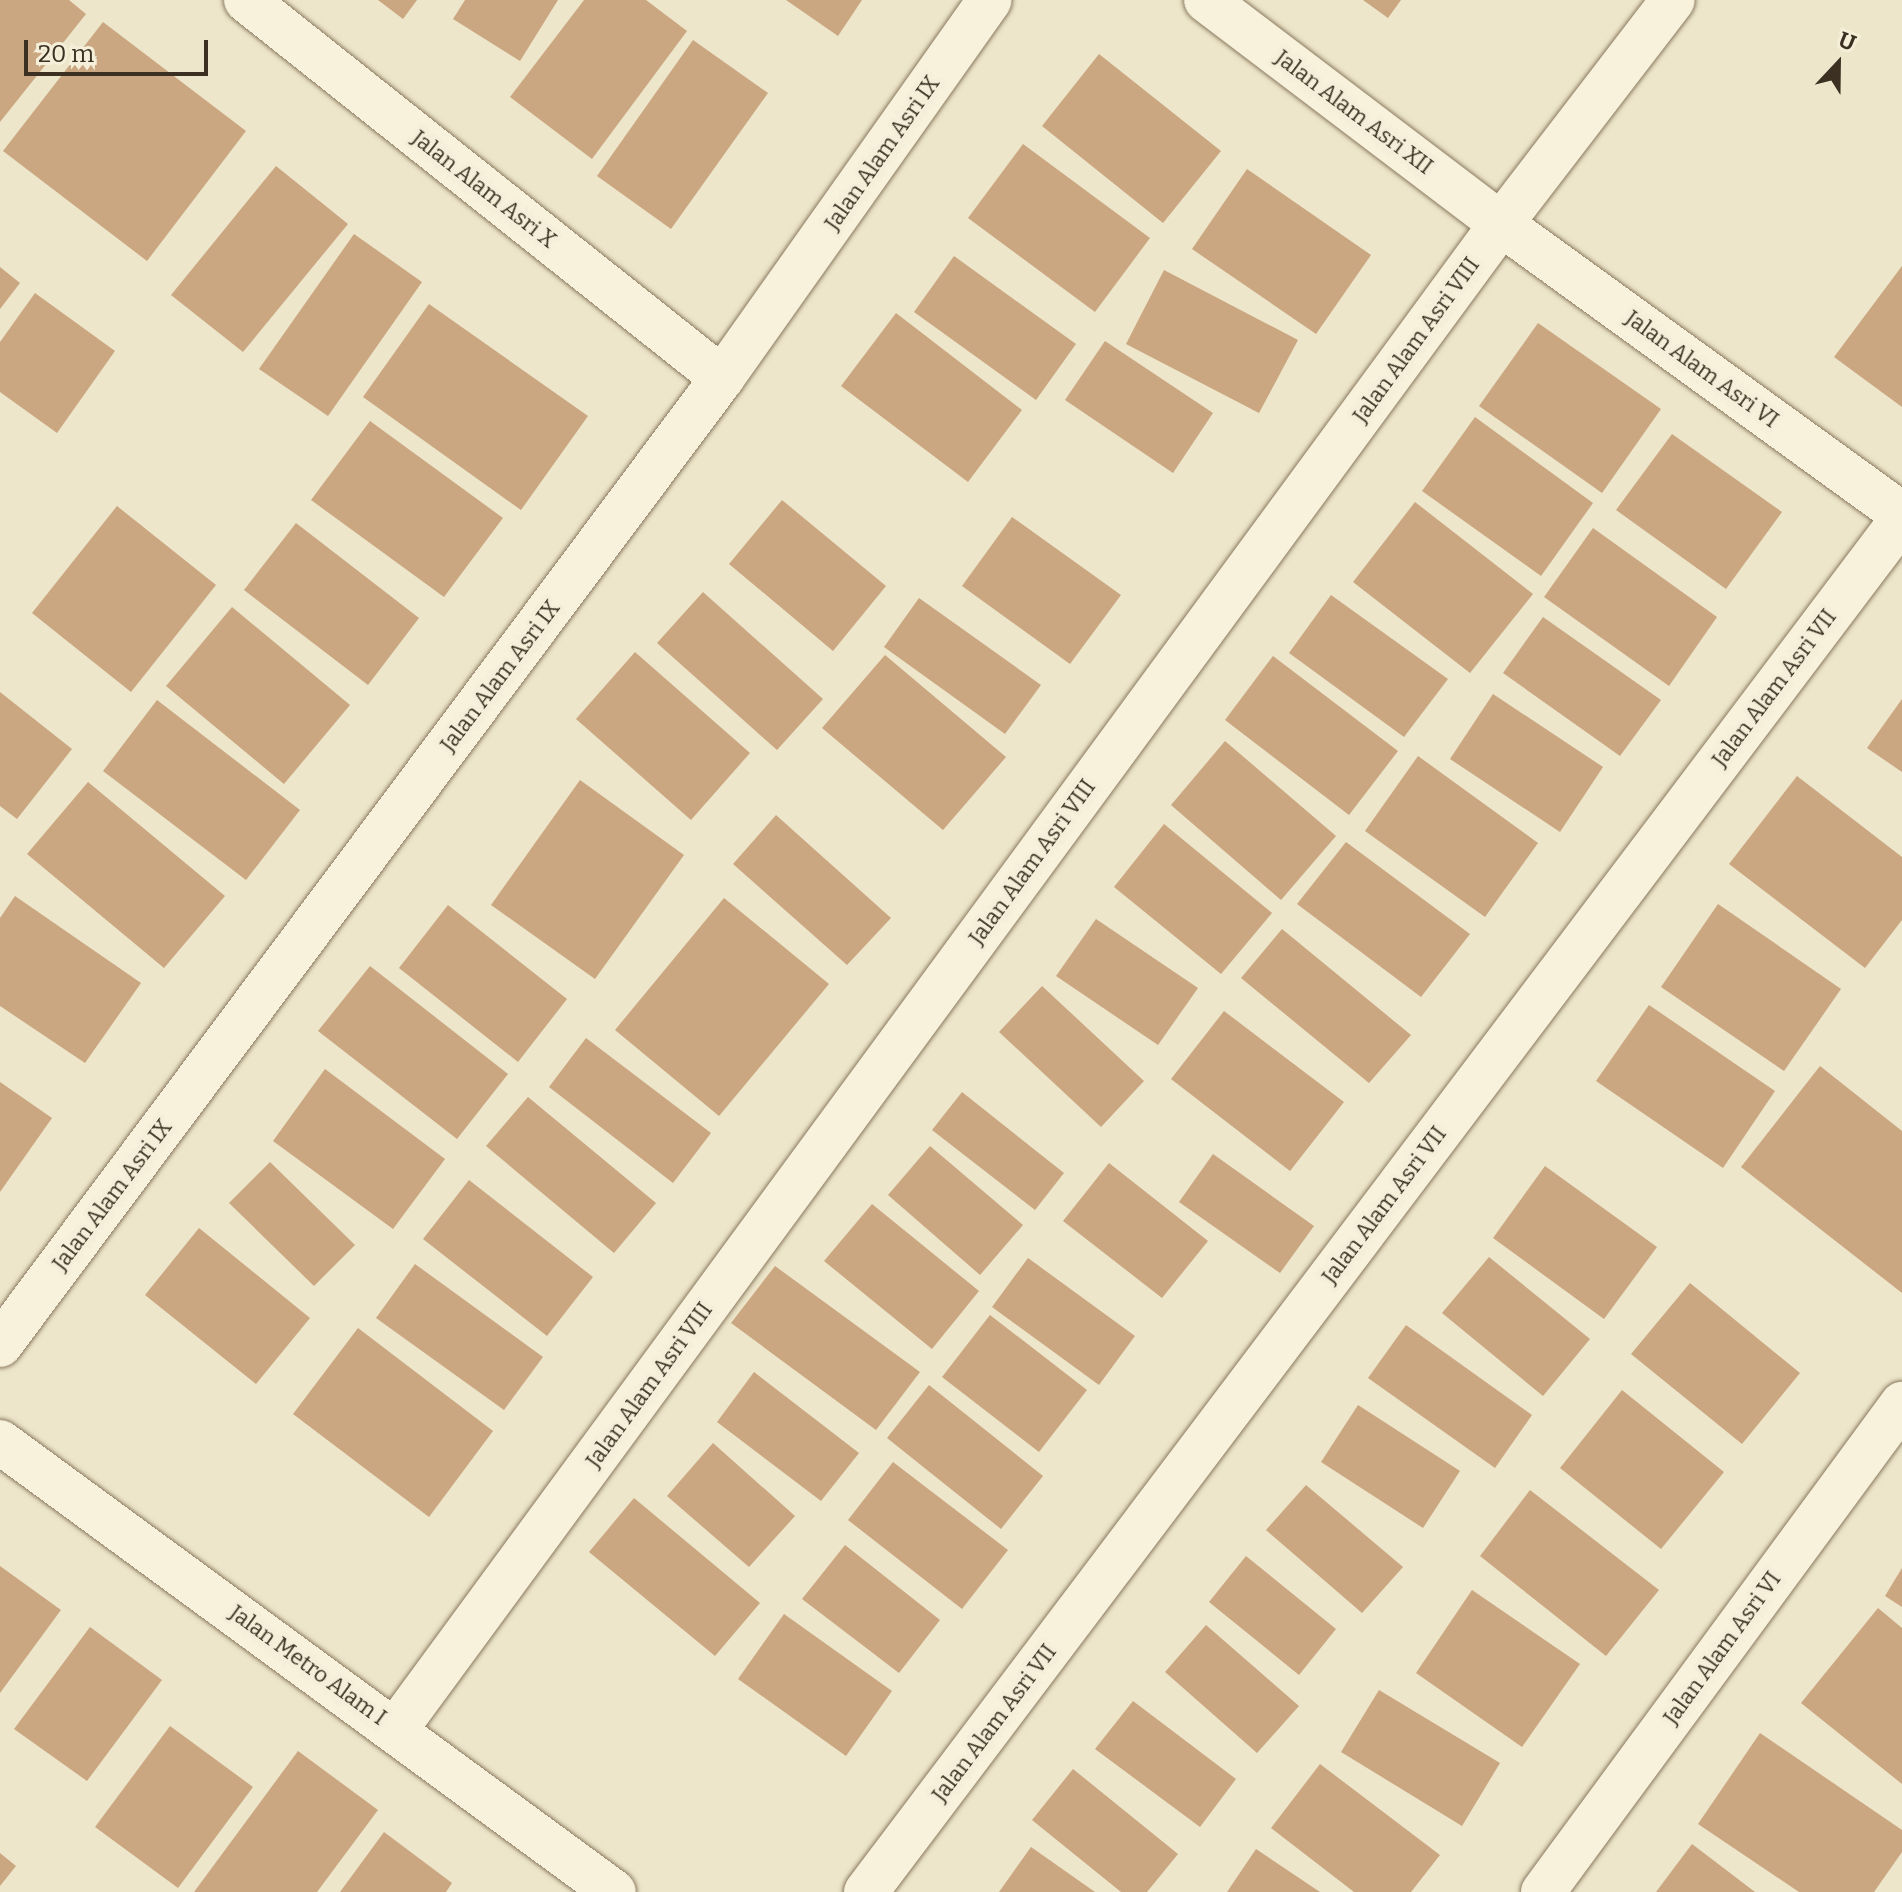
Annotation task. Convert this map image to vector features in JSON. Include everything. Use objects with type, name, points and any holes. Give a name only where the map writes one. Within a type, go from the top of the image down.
[{"type":"street","name":"Jalan Alam Asri X","points":[[246,0],[722,378]]},
{"type":"street","name":"Jalan Alam Asri IX","points":[[0,1345],[722,378],[990,0]]},
{"type":"street","name":"Jalan Alam Asri XII","points":[[1206,0],[1501,224]]},
{"type":"street","name":"Jalan Alam Asri VIII","points":[[396,1729],[1501,224],[1673,0]]},
{"type":"street","name":"Jalan Alam Asri VI","points":[[1501,224],[1902,517]]},
{"type":"street","name":"Jalan Alam Asri VII","points":[[866,1892],[1902,517]]},
{"type":"street","name":"Jalan Alam Asri VI","points":[[1543,1892],[1902,1404]]},
{"type":"street","name":"Jalan Metro Alam I","points":[[0,1442],[396,1729],[614,1892]]},
{"type":"building","points":[[0,0],[69,0],[86,14],[0,122]]},
{"type":"building","points":[[378,0],[417,0],[403,19]]},
{"type":"building","points":[[465,0],[558,0],[520,61],[453,19]]},
{"type":"building","points":[[584,0],[646,0],[687,31],[592,159],[510,97]]},
{"type":"building","points":[[786,0],[862,0],[838,36]]},
{"type":"building","points":[[1363,0],[1401,0],[1388,18]]},
{"type":"building","points":[[103,22],[246,131],[147,261],[3,151]]},
{"type":"building","points":[[693,40],[768,93],[671,229],[597,176]]},
{"type":"building","points":[[1099,54],[1221,151],[1163,223],[1042,126]]},
{"type":"building","points":[[1023,144],[1150,238],[1095,312],[968,218]]},
{"type":"building","points":[[276,166],[348,224],[243,352],[171,295]]},
{"type":"building","points":[[1247,169],[1371,255],[1316,334],[1192,249]]},
{"type":"building","points":[[354,234],[422,282],[328,416],[259,369]]},
{"type":"building","points":[[954,256],[1076,344],[1036,400],[914,312]]},
{"type":"building","points":[[1902,266],[1902,407],[1834,357]]},
{"type":"building","points":[[0,267],[20,283],[0,309]]},
{"type":"building","points":[[1164,270],[1298,340],[1259,413],[1126,344]]},
{"type":"building","points":[[35,293],[115,351],[57,433],[0,392],[0,342]]},
{"type":"building","points":[[429,304],[588,416],[521,510],[363,397]]},
{"type":"building","points":[[896,313],[1022,410],[968,482],[841,386]]},
{"type":"building","points":[[1538,323],[1661,409],[1602,493],[1479,406]]},
{"type":"building","points":[[1105,341],[1213,413],[1173,473],[1065,400]]},
{"type":"building","points":[[1475,417],[1593,503],[1541,576],[1422,491]]},
{"type":"building","points":[[370,421],[503,518],[444,597],[311,500]]},
{"type":"building","points":[[1672,434],[1782,512],[1726,589],[1616,510]]},
{"type":"building","points":[[782,500],[886,586],[833,651],[729,564]]},
{"type":"building","points":[[1415,502],[1533,594],[1470,673],[1353,582]]},
{"type":"building","points":[[117,506],[216,585],[131,692],[32,613]]},
{"type":"building","points":[[1012,517],[1121,595],[1070,664],[962,586]]},
{"type":"building","points":[[296,523],[419,618],[368,685],[244,590]]},
{"type":"building","points":[[1593,528],[1717,617],[1669,686],[1544,597]]},
{"type":"building","points":[[703,592],[823,699],[777,750],[657,643]]},
{"type":"building","points":[[1331,595],[1448,679],[1404,737],[1289,653]]},
{"type":"building","points":[[919,598],[1041,685],[1005,734],[884,647]]},
{"type":"building","points":[[232,607],[350,705],[284,784],[166,686]]},
{"type":"building","points":[[1543,617],[1661,700],[1620,756],[1503,673]]},
{"type":"building","points":[[635,652],[750,753],[691,820],[576,719]]},
{"type":"building","points":[[885,655],[1006,757],[943,830],[822,728]]},
{"type":"building","points":[[1273,656],[1398,751],[1349,815],[1225,720]]},
{"type":"building","points":[[0,692],[72,749],[17,819],[0,806]]},
{"type":"building","points":[[1493,694],[1603,767],[1560,832],[1450,759]]},
{"type":"building","points":[[1902,699],[1902,772],[1867,748]]},
{"type":"building","points":[[157,700],[300,810],[246,880],[103,771]]},
{"type":"building","points":[[1225,741],[1336,836],[1281,900],[1171,805]]},
{"type":"building","points":[[1418,756],[1538,843],[1485,917],[1365,831]]},
{"type":"building","points":[[1797,776],[1902,857],[1902,920],[1865,968],[1729,864]]},
{"type":"building","points":[[580,780],[684,855],[595,979],[491,905]]},
{"type":"building","points":[[88,782],[225,896],[164,968],[27,854]]},
{"type":"building","points":[[776,815],[891,918],[847,965],[733,864]]},
{"type":"building","points":[[1164,824],[1272,913],[1221,974],[1114,887]]},
{"type":"building","points":[[1346,842],[1470,934],[1421,997],[1297,904]]},
{"type":"building","points":[[15,896],[141,983],[85,1063],[0,1006],[0,918]]},
{"type":"building","points":[[724,898],[829,984],[719,1116],[615,1030]]},
{"type":"building","points":[[1718,904],[1841,989],[1784,1071],[1661,987]]},
{"type":"building","points":[[448,905],[567,999],[518,1062],[399,968]]},
{"type":"building","points":[[1096,919],[1198,988],[1158,1045],[1056,976]]},
{"type":"building","points":[[1282,929],[1411,1035],[1369,1083],[1241,978]]},
{"type":"building","points":[[370,966],[508,1074],[457,1139],[318,1031]]},
{"type":"building","points":[[1042,986],[1144,1081],[1101,1127],[999,1032]]},
{"type":"building","points":[[1649,1005],[1775,1091],[1723,1168],[1596,1081]]},
{"type":"building","points":[[1224,1011],[1344,1102],[1290,1171],[1171,1079]]},
{"type":"building","points":[[586,1038],[711,1133],[673,1183],[549,1087]]},
{"type":"building","points":[[1820,1066],[1902,1131],[1902,1293],[1741,1167]]},
{"type":"building","points":[[325,1069],[445,1159],[393,1229],[273,1141]]},
{"type":"building","points":[[0,1082],[52,1118],[0,1192]]},
{"type":"building","points":[[962,1092],[1064,1173],[1035,1210],[932,1130]]},
{"type":"building","points":[[528,1097],[656,1203],[614,1253],[486,1146]]},
{"type":"building","points":[[930,1146],[1023,1225],[980,1275],[888,1195]]},
{"type":"building","points":[[1213,1154],[1314,1226],[1280,1273],[1179,1202]]},
{"type":"building","points":[[270,1162],[355,1245],[314,1286],[229,1203]]},
{"type":"building","points":[[1109,1163],[1208,1241],[1162,1298],[1063,1221]]},
{"type":"building","points":[[1545,1166],[1657,1247],[1604,1319],[1493,1238]]},
{"type":"building","points":[[469,1180],[593,1277],[547,1336],[423,1239]]},
{"type":"building","points":[[872,1204],[979,1291],[932,1349],[824,1261]]},
{"type":"building","points":[[199,1228],[310,1318],[256,1384],[145,1295]]},
{"type":"building","points":[[1489,1257],[1590,1339],[1543,1396],[1442,1313]]},
{"type":"building","points":[[1028,1258],[1135,1336],[1099,1385],[992,1307]]},
{"type":"building","points":[[415,1264],[543,1357],[504,1410],[376,1318]]},
{"type":"building","points":[[775,1266],[920,1372],[876,1430],[731,1323]]},
{"type":"building","points":[[1690,1283],[1800,1373],[1742,1444],[1631,1354]]},
{"type":"building","points":[[990,1315],[1087,1390],[1039,1452],[942,1377]]},
{"type":"building","points":[[1406,1325],[1532,1415],[1495,1468],[1368,1378]]},
{"type":"building","points":[[358,1328],[493,1431],[429,1517],[293,1414]]},
{"type":"building","points":[[754,1372],[859,1453],[821,1501],[717,1422]]},
{"type":"building","points":[[929,1385],[1043,1476],[1001,1529],[887,1438]]},
{"type":"building","points":[[1622,1390],[1724,1472],[1661,1549],[1560,1468]]},
{"type":"building","points":[[1358,1405],[1460,1471],[1423,1528],[1321,1462]]},
{"type":"building","points":[[713,1443],[795,1516],[749,1567],[667,1496]]},
{"type":"building","points":[[893,1462],[1008,1550],[962,1609],[848,1520]]},
{"type":"building","points":[[1306,1485],[1403,1567],[1362,1613],[1266,1530]]},
{"type":"building","points":[[1530,1490],[1659,1590],[1606,1656],[1480,1556]]},
{"type":"building","points":[[634,1498],[760,1603],[715,1656],[589,1552]]},
{"type":"building","points":[[845,1545],[940,1620],[899,1673],[802,1599]]},
{"type":"building","points":[[1246,1556],[1336,1629],[1299,1675],[1209,1602]]},
{"type":"building","points":[[0,1566],[61,1610],[0,1693]]},
{"type":"building","points":[[1902,1568],[1902,1607],[1885,1596]]},
{"type":"building","points":[[1472,1590],[1580,1664],[1522,1747],[1416,1673]]},
{"type":"building","points":[[1878,1608],[1902,1628],[1902,1784],[1801,1703]]},
{"type":"building","points":[[784,1614],[892,1691],[846,1756],[738,1679]]},
{"type":"building","points":[[1206,1625],[1299,1706],[1257,1753],[1165,1672]]},
{"type":"building","points":[[90,1627],[162,1680],[87,1781],[14,1729]]},
{"type":"building","points":[[1379,1690],[1500,1763],[1462,1826],[1341,1752]]},
{"type":"building","points":[[1133,1701],[1236,1779],[1200,1827],[1095,1749]]},
{"type":"building","points":[[170,1726],[253,1787],[178,1888],[95,1827]]},
{"type":"building","points":[[1760,1733],[1902,1830],[1902,1852],[1874,1892],[1799,1892],[1698,1824]]},
{"type":"building","points":[[298,1751],[378,1810],[317,1892],[194,1892]]},
{"type":"building","points":[[1320,1764],[1440,1855],[1411,1892],[1354,1892],[1271,1828]]},
{"type":"building","points":[[1073,1769],[1178,1854],[1147,1892],[1121,1892],[1032,1820]]},
{"type":"building","points":[[384,1832],[452,1883],[446,1892],[340,1892]]},
{"type":"building","points":[[1692,1844],[1755,1892],[1656,1892]]},
{"type":"building","points":[[1031,1847],[1095,1892],[999,1892]]},
{"type":"building","points":[[1256,1849],[1320,1892],[1227,1892]]},
{"type":"building","points":[[0,1853],[16,1866],[0,1886]]}]
